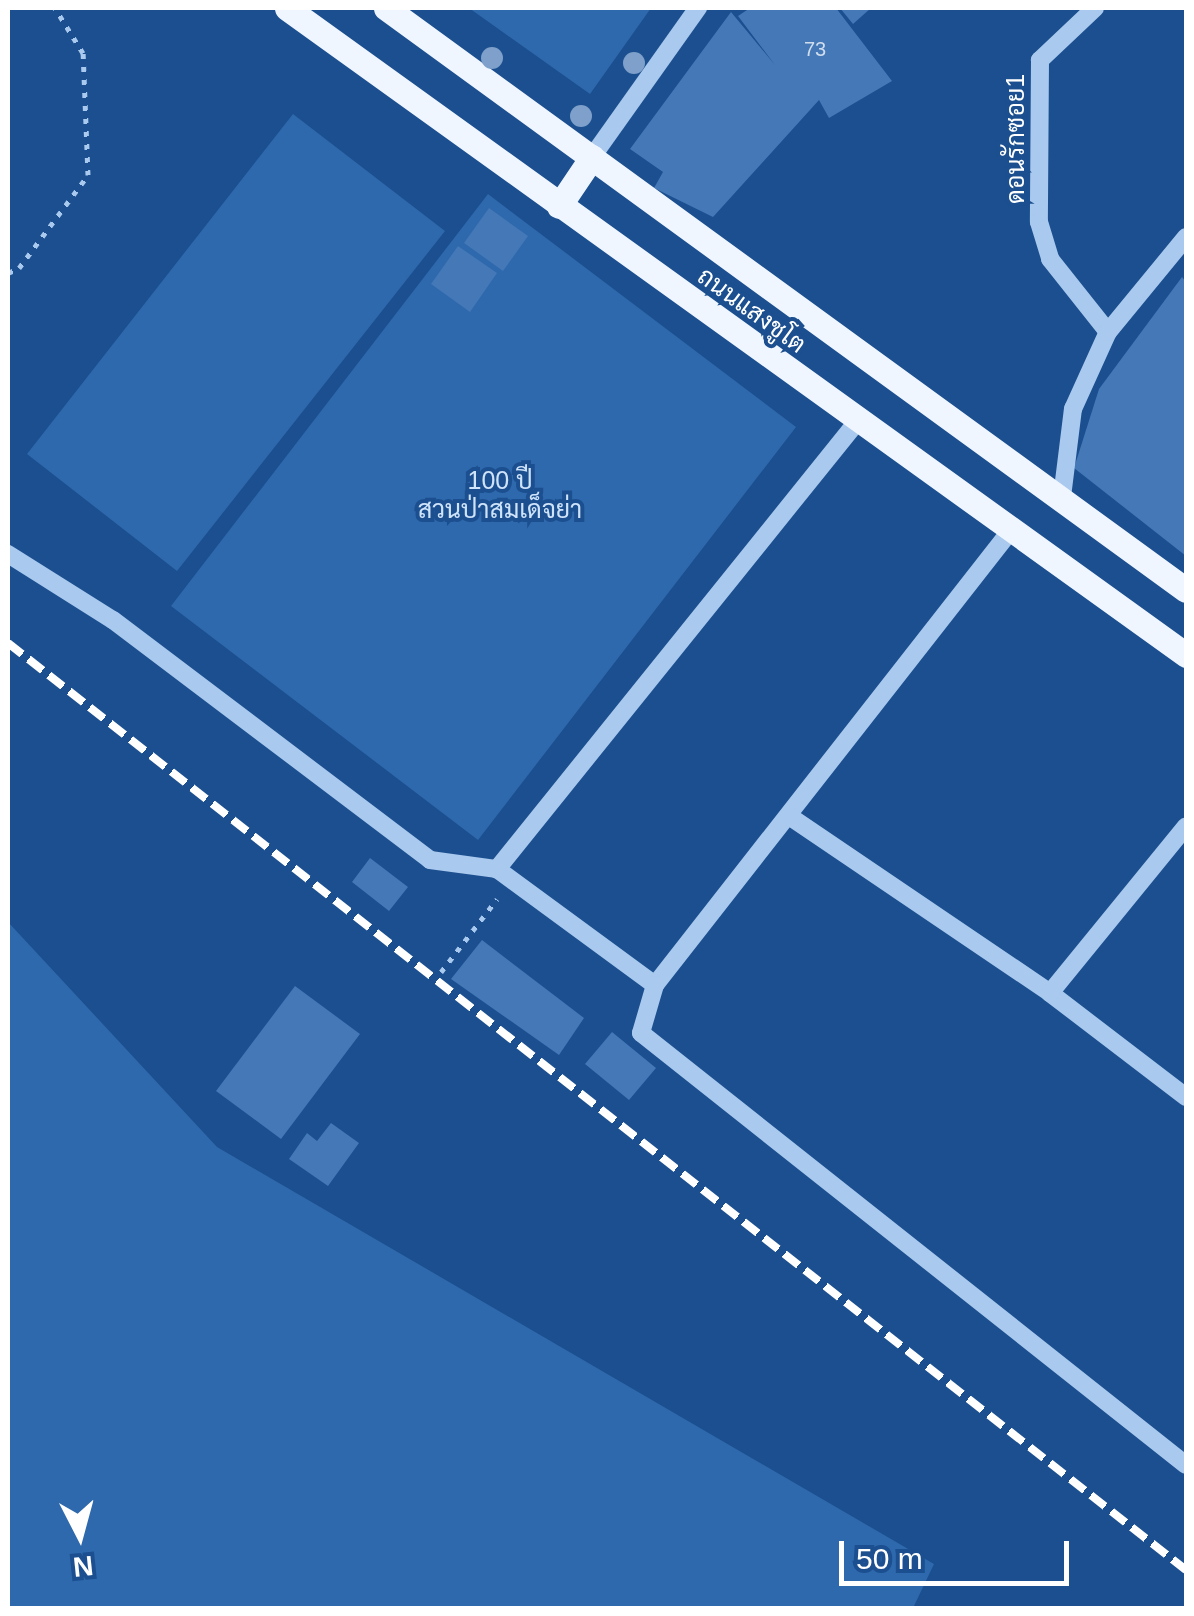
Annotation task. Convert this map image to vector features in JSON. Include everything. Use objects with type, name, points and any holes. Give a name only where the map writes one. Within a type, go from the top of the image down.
[{"type":"main road","name":"ถนนแสงชูโต","points":[[287,8],[856,423],[1186,655]]},
{"type":"main road","name":"ถนนแสงชูโต","points":[[386,8],[1186,590]]},
{"type":"main road","points":[[559,206],[592,156]]},
{"type":"street","points":[[592,156],[698,8]]},
{"type":"street","name":"ดอนรักซอย1","points":[[1095,8],[1040,60],[1040,222],[1050,258],[1108,332]]},
{"type":"street","points":[[1062,497],[1073,409],[1108,332],[1186,237]]},
{"type":"street","points":[[504,875],[856,423]]},
{"type":"street","points":[[1011,530],[655,985],[641,1033],[1186,1465]]},
{"type":"street","points":[[8,554],[113,620],[430,860],[504,875],[655,985]]},
{"type":"street","points":[[790,816],[1050,993],[1186,1097]]},
{"type":"street","points":[[1050,993],[1186,826]]},
{"type":"path","points":[[8,273],[88,175],[83,53],[55,8]]},
{"type":"path","points":[[441,972],[504,875]]},
{"type":"green space","points":[[469,8],[651,8],[590,94]]},
{"type":"green space","points":[[293,114],[445,231],[177,571],[27,454]]},
{"type":"green space","name":"100 ปี สวนป่าสมเด็จย่า","points":[[488,194],[796,427],[478,840],[171,606]]},
{"type":"green space","points":[[8,922],[217,1147],[934,1564],[913,1608],[8,1608]]},
{"type":"building","points":[[750,8],[836,8],[892,81],[829,118],[819,100],[713,217],[654,188],[663,172],[630,149],[731,12],[775,65],[738,16]]},
{"type":"building","points":[[840,8],[871,8],[853,24]]},
{"type":"building","points":[[489,208],[528,236],[503,271],[464,243]]},
{"type":"building","points":[[458,246],[497,273],[470,312],[431,284]]},
{"type":"building","points":[[1182,277],[1186,282],[1186,556],[1074,468],[1099,389]]},
{"type":"building","points":[[370,858],[408,887],[389,911],[352,882]]},
{"type":"building","points":[[482,940],[584,1018],[559,1055],[451,979]]},
{"type":"building","points":[[295,986],[360,1034],[281,1139],[216,1091]]},
{"type":"building","points":[[612,1032],[656,1068],[629,1100],[585,1064]]},
{"type":"building","points":[[331,1123],[359,1143],[328,1186],[289,1159],[307,1133],[317,1141]]},
{"type":"railway","points":[[8,643],[1186,1570]]}]
